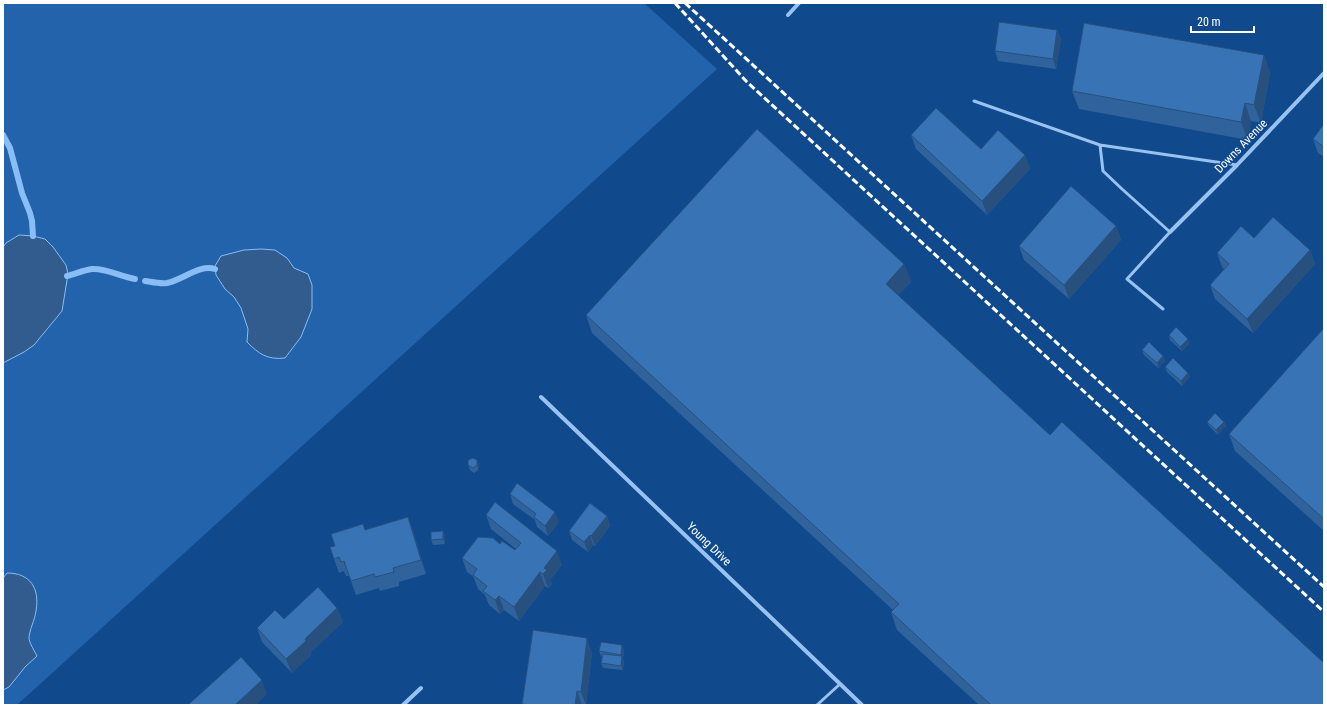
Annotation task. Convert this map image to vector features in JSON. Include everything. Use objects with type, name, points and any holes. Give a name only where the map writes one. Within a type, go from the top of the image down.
[{"type":"street","points":[[788,15],[799,3]]},
{"type":"street","name":"Downs Avenue","points":[[1170,232],[1238,165],[1324,73]]},
{"type":"street","name":"Young Drive","points":[[541,397],[862,705]]},
{"type":"street","points":[[403,705],[421,688]]},
{"type":"lane","points":[[974,101],[1100,145],[1238,165]]},
{"type":"lane","points":[[1100,145],[1103,171],[1122,190],[1170,232],[1128,278],[1163,309]]},
{"type":"lane","points":[[817,705],[840,684]]},
{"type":"shaded area","points":[[3,3],[644,3],[717,69],[17,705],[3,705]]},
{"type":"shaded area","points":[[19,235],[45,239],[66,265],[68,274],[62,311],[34,345],[3,363],[3,247],[6,243]]},
{"type":"shaded area","points":[[244,250],[275,250],[287,258],[294,268],[308,274],[312,285],[312,309],[301,337],[285,358],[268,357],[255,350],[247,342],[248,329],[241,308],[234,297],[225,289],[216,275],[215,266],[221,256]]},
{"type":"shaded area","points":[[7,573],[22,576],[32,583],[35,589],[37,603],[29,639],[37,656],[25,667],[9,687],[3,690],[3,578]]},
{"type":"building","points":[[999,22],[1057,30],[1053,59],[995,51]]},
{"type":"building","points":[[1084,23],[1264,55],[1254,105],[1245,103],[1241,122],[1072,91]]},
{"type":"building","points":[[936,108],[981,149],[998,130],[1025,155],[982,201],[911,135]]},
{"type":"building","points":[[1324,124],[1324,147],[1313,139]]},
{"type":"building","points":[[757,129],[904,264],[886,284],[1050,435],[1062,422],[1324,663],[1324,705],[991,705],[891,612],[899,604],[586,315]]},
{"type":"building","points":[[1071,186],[1116,226],[1064,285],[1019,246]]},
{"type":"building","points":[[1273,217],[1310,250],[1247,319],[1210,285],[1229,264],[1217,253],[1241,226],[1254,238]]},
{"type":"building","points":[[1176,327],[1188,339],[1180,347],[1169,335]]},
{"type":"building","points":[[1324,328],[1324,519],[1229,434]]},
{"type":"building","points":[[1149,342],[1163,356],[1157,363],[1142,350]]},
{"type":"building","points":[[1173,358],[1188,373],[1181,381],[1165,367]]},
{"type":"building","points":[[1215,413],[1224,422],[1216,430],[1207,422]]},
{"type":"building","points":[[473,458],[477,460],[477,465],[473,468],[468,465],[468,460]]},
{"type":"building","points":[[517,483],[555,512],[545,526],[534,517],[536,514],[510,494]]},
{"type":"building","points":[[495,502],[557,551],[544,568],[547,570],[543,574],[540,572],[514,607],[499,596],[495,600],[483,591],[487,586],[473,575],[477,569],[462,558],[478,537],[493,538],[500,544],[502,541],[515,550],[521,543],[486,515]]},
{"type":"building","points":[[590,503],[607,516],[591,536],[590,535],[584,542],[569,531]]},
{"type":"building","points":[[408,517],[421,560],[393,568],[394,572],[375,577],[374,574],[351,581],[344,561],[341,562],[339,557],[334,559],[330,547],[335,546],[331,534],[363,524],[365,530]]},
{"type":"building","points":[[443,531],[443,539],[431,540],[431,532]]},
{"type":"building","points":[[318,587],[337,608],[305,639],[306,641],[286,659],[257,628],[275,610],[284,619]]},
{"type":"building","points":[[533,630],[587,638],[581,692],[577,691],[575,705],[522,704]]},
{"type":"building","points":[[601,642],[622,645],[621,655],[599,651]]},
{"type":"building","points":[[603,654],[622,656],[621,666],[601,663]]},
{"type":"building","points":[[241,657],[262,680],[235,705],[189,704]]},
{"type":"waterway","points":[[3,135],[10,148],[22,193],[30,213],[33,236]]},
{"type":"waterway","points":[[145,281],[167,283],[197,270],[209,268],[215,269]]},
{"type":"waterway","points":[[67,276],[97,269],[135,279]]},
{"type":"railway","points":[[675,3],[746,81],[1324,612]]},
{"type":"railway","points":[[685,3],[1324,587]]}]
